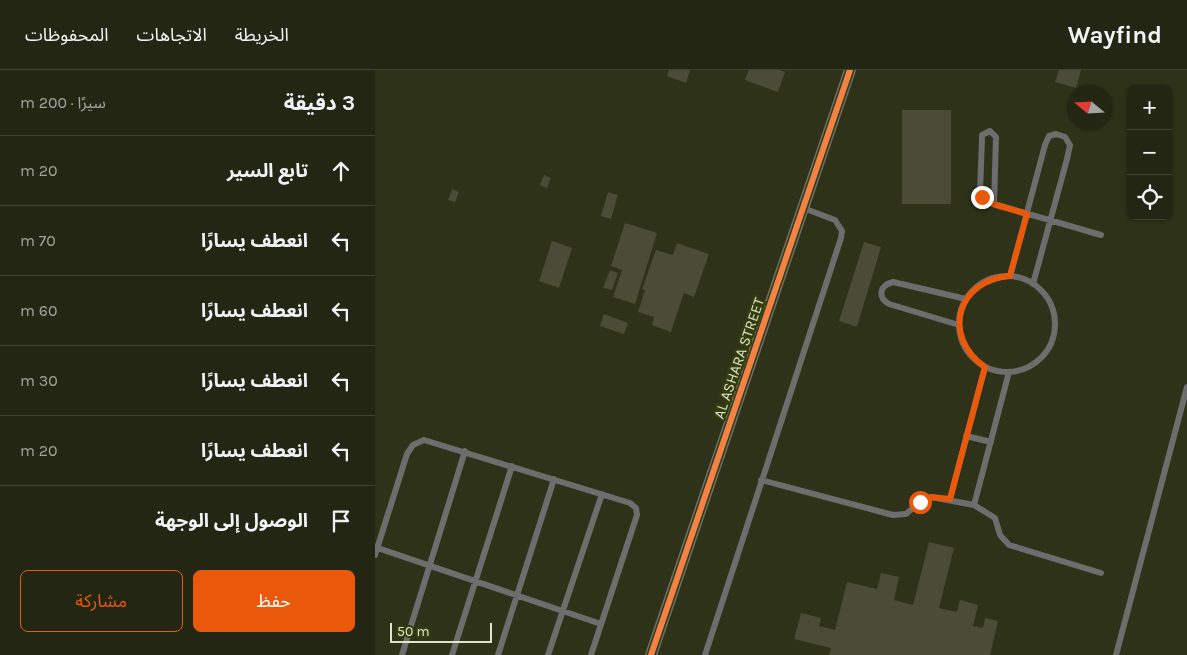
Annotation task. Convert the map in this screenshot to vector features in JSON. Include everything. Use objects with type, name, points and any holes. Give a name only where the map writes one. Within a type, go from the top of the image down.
[{"type":"street","name":"AL ASHARA STREET","points":[[651,655],[849,70]]},
{"type":"lane","points":[[993,204],[996,136],[990,131],[982,135],[982,197],[993,204],[1101,235]]},
{"type":"lane","points":[[1010,276],[1045,145],[1049,136],[1056,134],[1065,137],[1070,146],[1033,284]]},
{"type":"lane","points":[[705,655],[841,238],[842,231],[835,220],[803,208]]},
{"type":"lane","points":[[1010,276],[1033,284],[1045,294],[1052,307],[1055,322],[1053,337],[1047,351],[1037,362],[1024,369],[1009,372],[985,367],[966,350],[961,338],[959,325],[966,299],[974,289],[997,277],[1010,276]]},
{"type":"lane","points":[[959,325],[889,304],[883,301],[881,295],[882,288],[886,284],[893,282],[966,299]]},
{"type":"lane","points":[[950,499],[985,367]]},
{"type":"lane","points":[[975,505],[1009,372]]},
{"type":"lane","points":[[1115,655],[1187,387]]},
{"type":"lane","points":[[967,436],[991,442]]},
{"type":"lane","points":[[591,655],[637,515],[636,508],[630,503],[602,494],[424,440],[409,449],[376,550],[430,566],[601,624]]},
{"type":"lane","points":[[402,655],[465,451]]},
{"type":"lane","points":[[452,655],[512,466]]},
{"type":"lane","points":[[498,655],[554,479]]},
{"type":"lane","points":[[761,480],[893,515],[906,514],[920,502],[931,497],[975,505],[995,518],[1000,535],[1009,546],[1101,573]]},
{"type":"lane","points":[[548,655],[602,494]]},
{"type":"building","points":[[669,70],[690,70],[686,83],[667,76]]},
{"type":"building","points":[[749,70],[779,70],[785,72],[778,92],[745,80]]},
{"type":"building","points":[[1059,70],[1081,70],[1077,85],[1067,85],[1055,82]]},
{"type":"building","points":[[902,110],[951,110],[951,204],[902,204]]},
{"type":"building","points":[[544,175],[551,178],[547,188],[540,185]]},
{"type":"building","points":[[452,189],[459,192],[455,202],[448,200]]},
{"type":"building","points":[[608,192],[618,195],[611,219],[601,216]]},
{"type":"building","points":[[625,223],[657,233],[635,304],[613,297],[622,270],[611,266]]},
{"type":"building","points":[[552,241],[572,248],[559,288],[539,281]]},
{"type":"building","points":[[864,242],[881,247],[857,327],[839,321]]},
{"type":"building","points":[[677,243],[709,254],[694,297],[684,293],[671,332],[652,325],[654,317],[638,312],[645,290],[642,289],[656,250],[673,255]]},
{"type":"building","points":[[610,270],[618,273],[612,290],[603,288]]},
{"type":"building","points":[[604,314],[628,323],[624,334],[600,326]]},
{"type":"building","points":[[929,542],[954,548],[939,608],[957,612],[960,600],[978,605],[973,626],[983,628],[985,618],[998,621],[990,655],[829,655],[831,648],[794,639],[801,613],[821,618],[819,626],[835,630],[847,582],[877,589],[881,573],[899,577],[894,600],[913,605]]},
{"type":"cycle path","points":[[651,655],[850,70]]},
{"type":"route","points":[[920,502],[931,497],[950,499],[985,367],[974,360],[966,350],[961,338],[959,325],[961,312],[966,299],[974,289],[997,277],[1010,276],[1027,214],[993,204],[982,197]]}]
